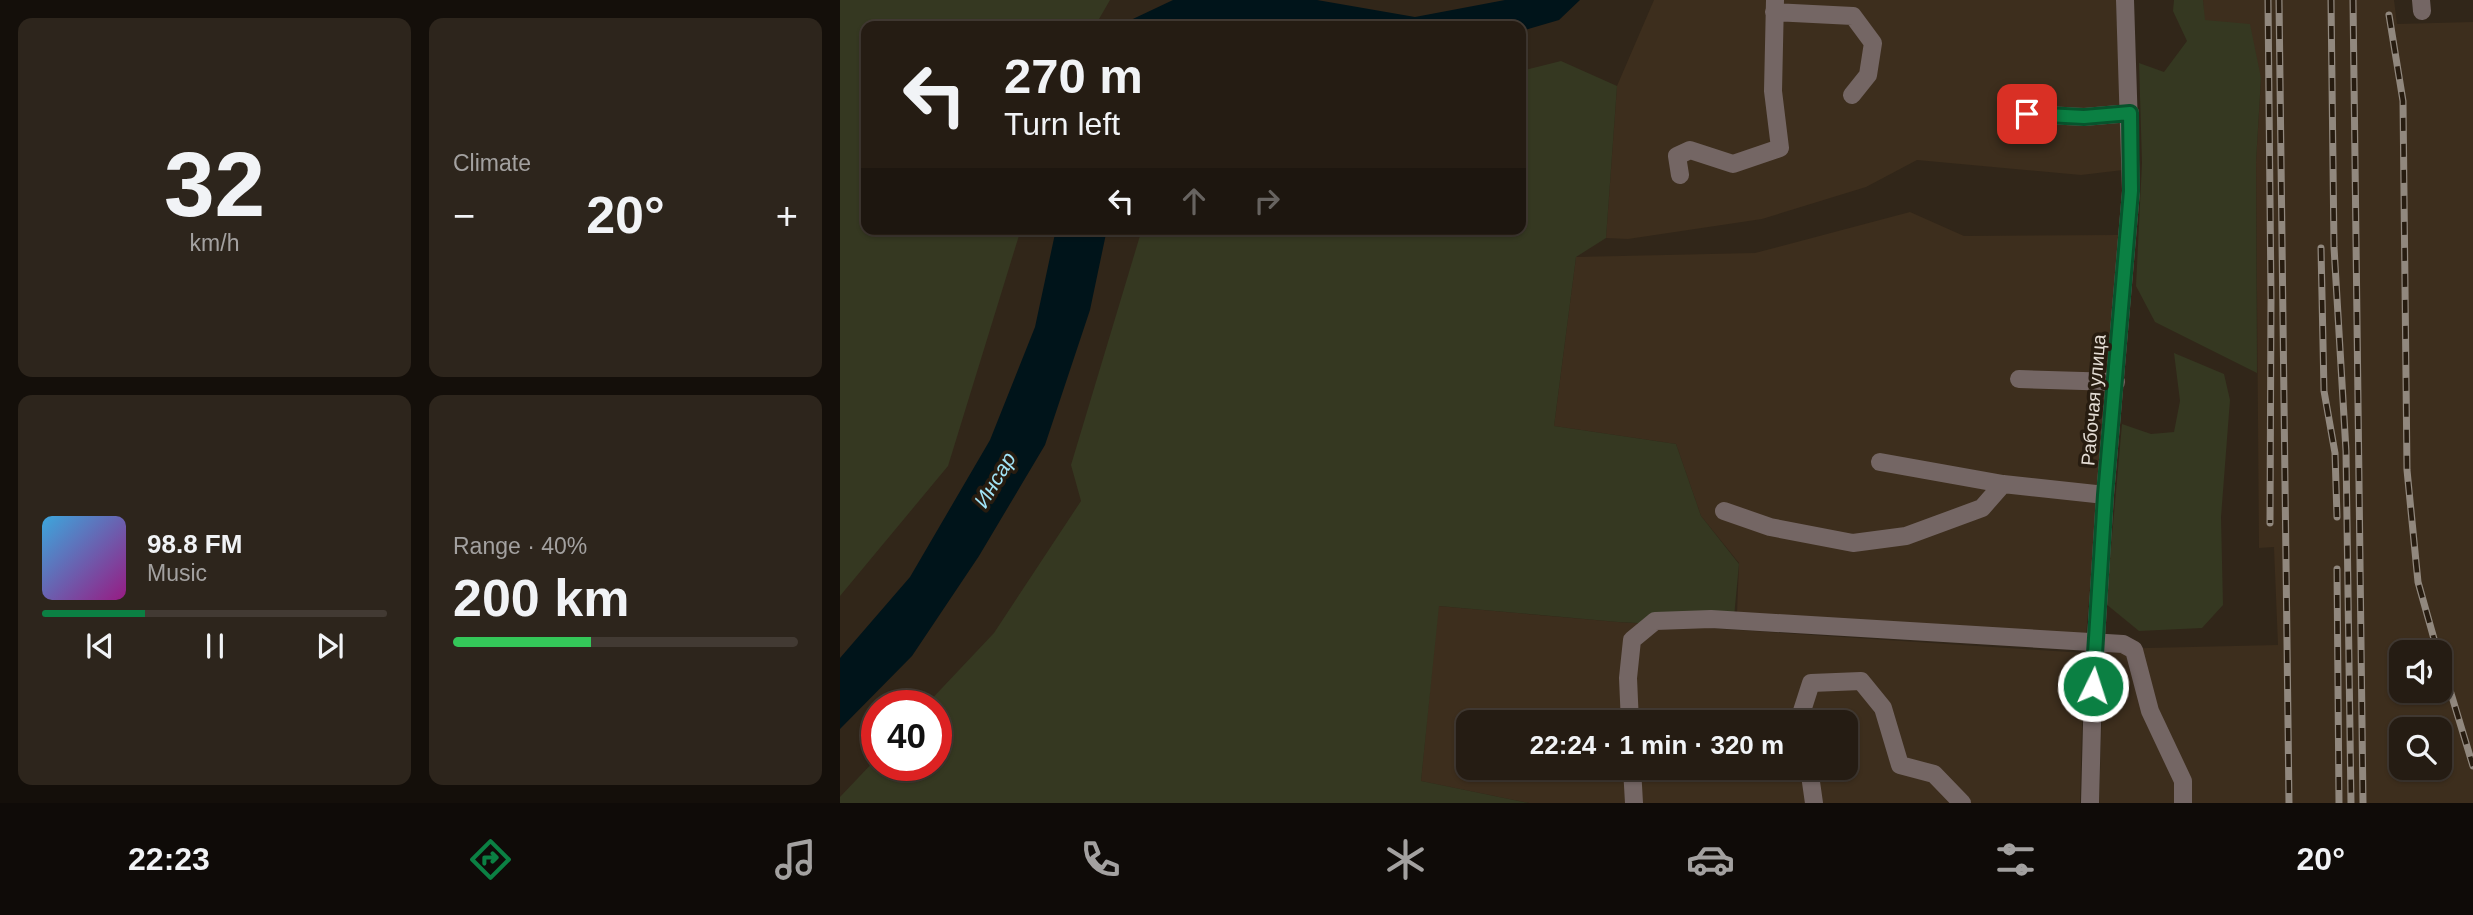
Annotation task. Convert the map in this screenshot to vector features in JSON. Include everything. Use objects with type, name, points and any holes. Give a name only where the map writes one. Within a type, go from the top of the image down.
[{"type":"street","name":"Рабочая улица","points":[[2090,803],[2105,495],[2131,191],[2125,0]]},
{"type":"street","points":[[1680,175],[1677,156],[1690,150],[1733,164],[1780,148],[1773,91],[1774,6],[1853,16],[1872,43],[1868,75],[1852,95]]},
{"type":"street","points":[[2027,114],[2084,117],[2130,113]]},
{"type":"street","points":[[2019,379],[2116,382]]},
{"type":"street","points":[[1880,462],[2003,484],[2105,495]]},
{"type":"street","points":[[1724,511],[1770,527],[1853,543],[1906,536],[1982,508],[2003,484]]},
{"type":"street","points":[[1629,710],[1628,678],[1632,640],[1654,621],[1711,619],[2096,645],[2123,644],[2134,650],[2150,711],[2183,781],[2183,803]]},
{"type":"street","points":[[1803,710],[1811,682],[1860,681],[1883,708],[1900,765],[1934,774],[1962,803]]},
{"type":"street","points":[[1633,780],[1634,803]]},
{"type":"street","points":[[1811,780],[1814,803]]},
{"type":"shaded area","points":[[1654,0],[2116,0],[2123,170],[2081,175],[1917,160],[1866,187],[1762,219],[1628,239],[1606,238],[1617,86]]},
{"type":"shaded area","points":[[2203,0],[2394,0],[2397,24],[2473,22],[2473,803],[2099,803],[2104,649],[2278,645],[2274,547],[2259,548],[2256,162],[2261,78],[2204,20]]},
{"type":"shaded area","points":[[1910,212],[1964,236],[2119,235],[2086,636],[1737,613],[1739,563],[1701,516],[1676,444],[1554,426],[1576,257],[1755,253]]},
{"type":"shaded area","points":[[1438,606],[1618,622],[2084,653],[2080,803],[1529,803],[1421,781]]},
{"type":"green space","points":[[840,0],[1110,0],[1098,21],[861,21],[861,235],[1019,235],[948,466],[840,596]]},
{"type":"green space","points":[[2174,0],[2203,0],[2205,20],[2250,24],[2261,78],[2256,162],[2257,373],[2155,322],[2136,286],[2142,163],[2139,63],[2164,72],[2187,41],[2173,11]]},
{"type":"green space","points":[[1561,61],[1617,86],[1606,238],[1576,257],[1554,426],[1676,444],[1701,516],[1739,564],[1733,628],[1618,622],[1439,606],[1421,781],[1529,803],[840,803],[840,797],[861,775],[861,781],[952,781],[952,690],[940,690],[994,633],[1081,501],[1071,465],[1140,235],[1526,235],[1526,70]]},
{"type":"green space","points":[[2174,353],[2224,374],[2230,400],[2221,517],[2223,605],[2202,628],[2139,631],[2106,604],[2122,424],[2151,434],[2174,432],[2180,401]]},
{"type":"water","points":[[1173,0],[1317,0],[1415,17],[1505,0],[1580,0],[1559,20],[1526,30],[1526,21],[1129,21]]},
{"type":"water","name":"Инсар","points":[[1055,235],[1106,235],[1090,310],[1045,445],[979,556],[912,656],[878,690],[861,690],[861,708],[840,729],[840,658],[910,577],[990,440],[1035,327]]},
{"type":"railway","points":[[2268,0],[2270,523]]},
{"type":"railway","points":[[2279,0],[2289,803]]},
{"type":"railway","points":[[2331,0],[2334,247],[2346,451],[2351,803]]},
{"type":"railway","points":[[2353,0],[2363,803]]},
{"type":"railway","points":[[2389,15],[2403,101],[2407,470],[2418,582],[2434,640]]},
{"type":"railway","points":[[2321,248],[2324,391],[2335,453],[2337,517]]},
{"type":"railway","points":[[2337,569],[2339,803]]},
{"type":"railway","points":[[2452,697],[2473,766]]},
{"type":"route","points":[[2027,114],[2084,117],[2130,113],[2131,191],[2105,495],[2093,686]]}]
